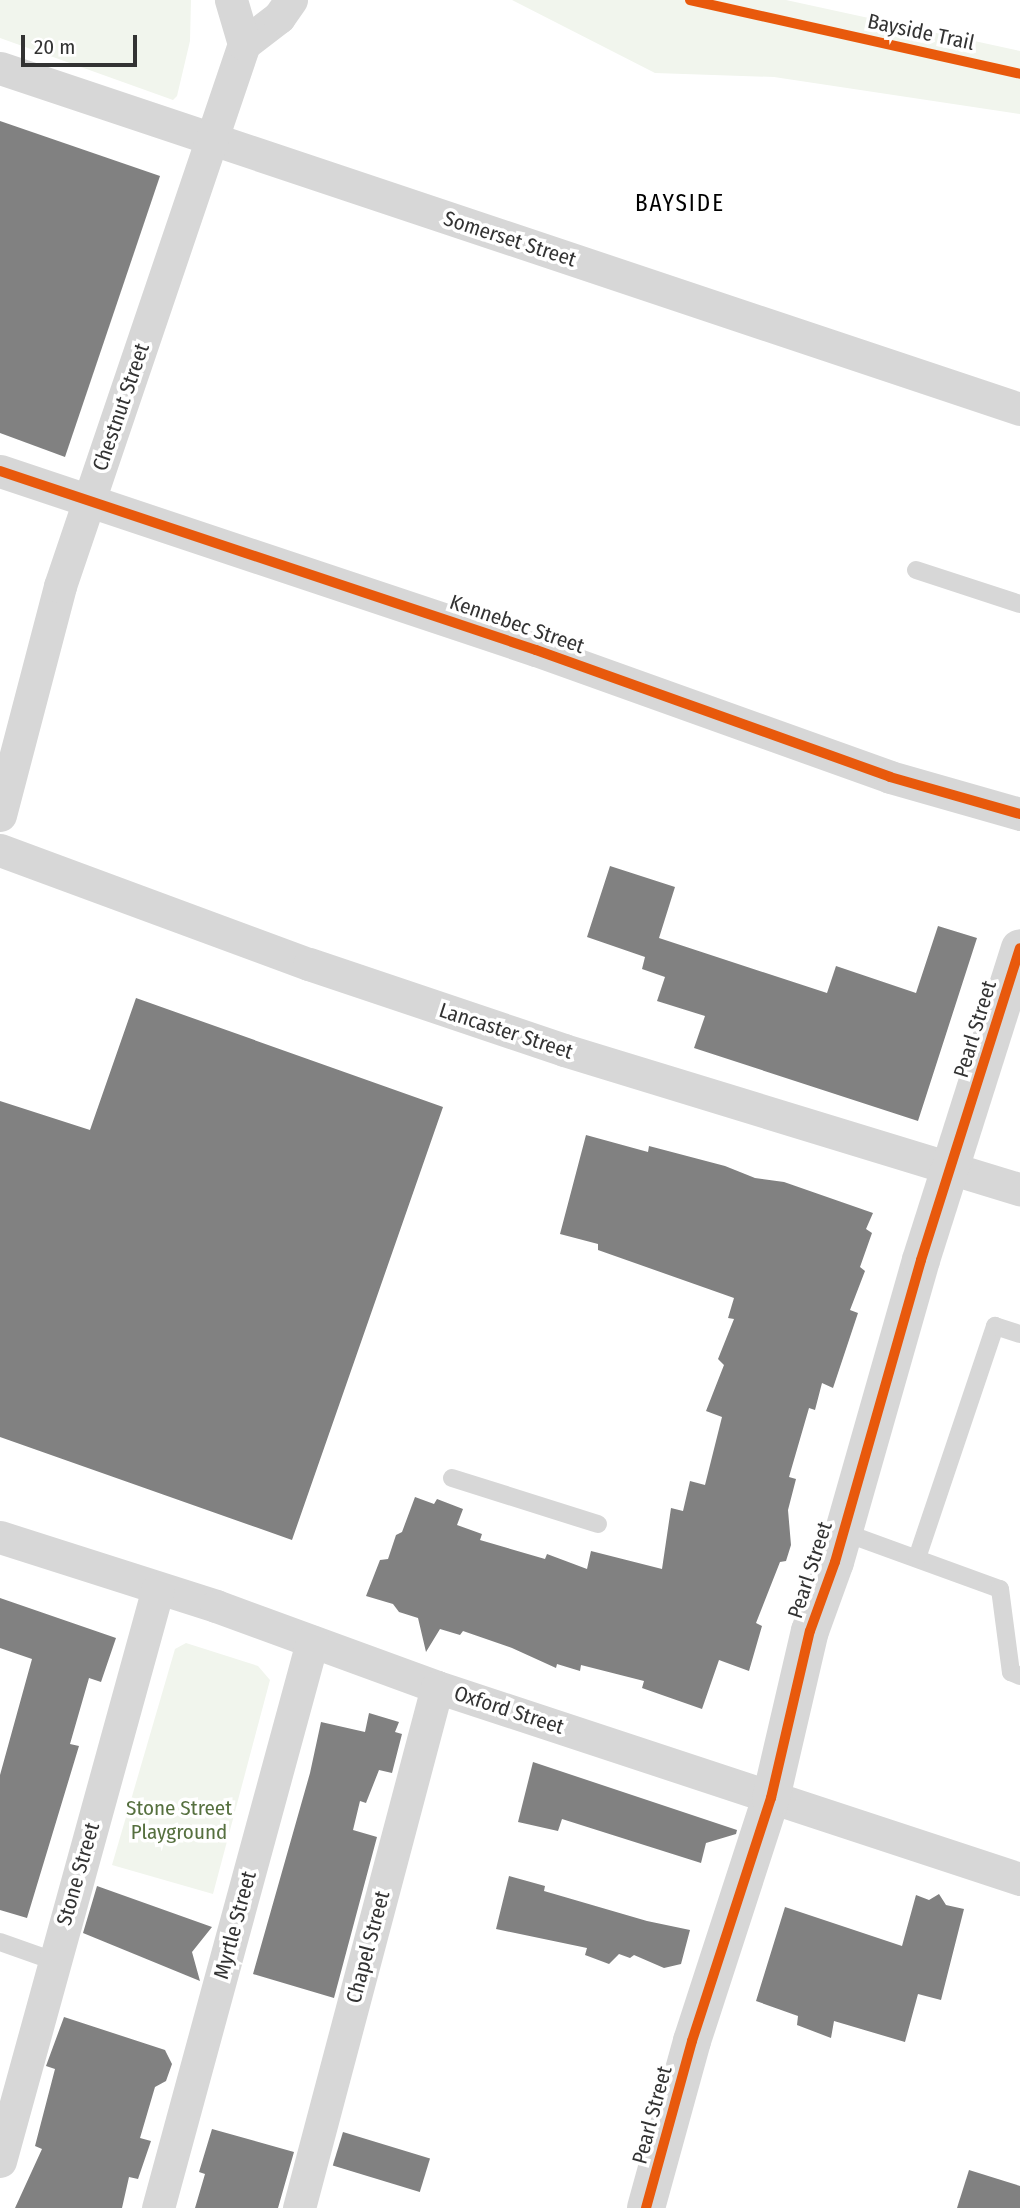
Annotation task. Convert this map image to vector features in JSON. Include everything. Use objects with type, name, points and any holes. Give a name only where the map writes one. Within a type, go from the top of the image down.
[{"type":"street","points":[[231,0],[244,44],[279,17],[291,0]]},
{"type":"street","name":"Chestnut Street","points":[[0,815],[60,586],[244,44]]},
{"type":"street","name":"Somerset Street","points":[[0,68],[1020,409]]},
{"type":"street","name":"Kennebec Street","points":[[0,471],[536,650],[890,777],[1020,814]]},
{"type":"street","name":"Lancaster Street","points":[[0,850],[309,964],[487,1025],[1020,1189]]},
{"type":"street","name":"Pearl Street","points":[[646,2208],[692,2040],[771,1798],[810,1631],[843,1532],[921,1260],[952,1170],[1020,947]]},
{"type":"street","name":"Oxford Street","points":[[0,1536],[158,1588],[437,1687],[1020,1879]]},
{"type":"street","name":"Stone Street","points":[[0,2161],[158,1588]]},
{"type":"street","name":"Myrtle Street","points":[[158,2208],[312,1643]]},
{"type":"street","name":"Chapel Street","points":[[299,2208],[437,1687]]},
{"type":"lane","points":[[916,570],[1020,604]]},
{"type":"lane","points":[[917,1558],[995,1326],[1020,1335]]},
{"type":"lane","points":[[452,1478],[598,1524]]},
{"type":"lane","points":[[843,1532],[1000,1589],[1012,1672],[1020,1675]]},
{"type":"lane","points":[[0,1942],[54,1961]]},
{"type":"green space","points":[[0,0],[191,0],[190,41],[177,96],[173,100],[0,38]]},
{"type":"green space","points":[[512,0],[786,0],[1020,51],[1020,114],[774,77],[655,73]]},
{"type":"green space","name":"Stone Street Playground","points":[[186,1643],[258,1666],[270,1680],[213,1894],[112,1865],[175,1649]]},
{"type":"building","points":[[0,121],[160,176],[65,457],[0,433]]},
{"type":"building","points":[[610,866],[675,887],[659,938],[827,993],[836,966],[916,993],[938,926],[977,938],[918,1121],[694,1048],[705,1016],[657,1001],[665,977],[642,969],[645,957],[587,937]]},
{"type":"building","points":[[136,998],[443,1107],[292,1540],[0,1437],[0,1101],[90,1130]]},
{"type":"building","points":[[586,1135],[648,1152],[649,1146],[725,1166],[755,1178],[784,1182],[873,1213],[866,1229],[872,1233],[860,1267],[865,1271],[850,1310],[858,1313],[833,1388],[822,1383],[815,1410],[809,1408],[789,1477],[796,1479],[788,1510],[791,1545],[786,1561],[780,1562],[756,1623],[762,1626],[749,1671],[719,1660],[702,1709],[642,1688],[644,1681],[581,1665],[580,1671],[557,1664],[556,1668],[512,1648],[463,1631],[460,1635],[440,1629],[426,1652],[418,1618],[399,1612],[393,1604],[366,1596],[380,1560],[388,1559],[396,1535],[402,1532],[415,1497],[434,1504],[437,1499],[463,1509],[457,1525],[482,1534],[480,1540],[545,1559],[547,1554],[587,1569],[591,1551],[662,1569],[671,1508],[683,1511],[690,1481],[705,1485],[722,1417],[706,1411],[724,1365],[718,1359],[734,1319],[728,1318],[734,1298],[598,1250],[598,1244],[560,1234]]},
{"type":"building","points":[[0,1598],[116,1638],[101,1682],[89,1678],[70,1744],[79,1746],[27,1918],[0,1910],[0,1775],[32,1659],[0,1648]]},
{"type":"building","points":[[369,1713],[399,1722],[395,1732],[402,1734],[392,1773],[379,1770],[366,1803],[360,1801],[353,1830],[377,1837],[334,1998],[253,1974],[310,1773],[321,1722],[365,1732]]},
{"type":"building","points":[[533,1762],[737,1830],[736,1834],[706,1843],[701,1863],[562,1819],[558,1831],[518,1822]]},
{"type":"building","points":[[509,1876],[545,1886],[544,1891],[647,1921],[690,1930],[681,1964],[664,1968],[634,1955],[630,1958],[619,1954],[609,1964],[585,1955],[587,1948],[496,1929]]},
{"type":"building","points":[[97,1886],[212,1927],[192,1952],[200,1981],[83,1933]]},
{"type":"building","points":[[939,1894],[946,1905],[964,1909],[941,2000],[918,1994],[905,2042],[834,2021],[831,2038],[797,2025],[798,2016],[756,2001],[785,1907],[902,1946],[916,1895],[929,1900]]},
{"type":"building","points":[[64,2017],[165,2050],[172,2064],[166,2081],[155,2087],[140,2138],[151,2141],[138,2179],[129,2177],[122,2208],[15,2208],[42,2149],[35,2146],[55,2069],[46,2066]]},
{"type":"building","points":[[212,2129],[294,2152],[278,2208],[195,2208],[205,2174],[199,2172]]},
{"type":"building","points":[[343,2132],[430,2159],[420,2192],[333,2165]]},
{"type":"building","points":[[969,2170],[1020,2186],[1020,2208],[957,2208]]},
{"type":"cycle path","name":"Bayside Trail","points":[[690,0],[1020,74]]},
{"type":"cycle path","points":[[0,471],[536,650],[890,777],[1020,814]]},
{"type":"cycle path","points":[[646,2208],[692,2041],[771,1798],[810,1631],[835,1562],[921,1260],[1020,948]]},
{"type":"district","name":"BAYSIDE","points":[[680,203]]}]
